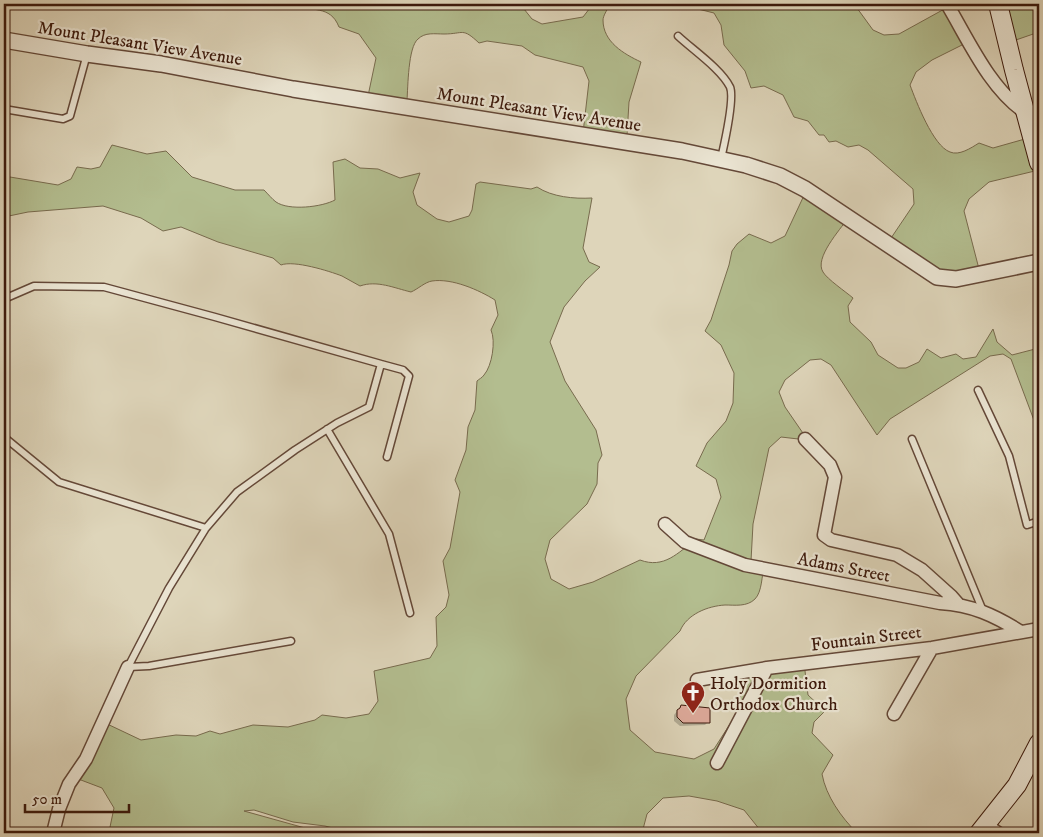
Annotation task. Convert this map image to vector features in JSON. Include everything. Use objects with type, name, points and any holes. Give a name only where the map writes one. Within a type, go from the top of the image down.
[{"type":"main road","points":[[998,4],[1033,110],[1039,163]]},
{"type":"main road","points":[[987,831],[1017,785],[1039,744]]},
{"type":"street","points":[[948,4],[999,90],[1012,104],[1033,110]]},
{"type":"street","name":"Mount Pleasant View Avenue","points":[[4,40],[161,64],[293,88],[682,151],[746,165],[780,176],[805,189],[938,277],[956,279],[1039,262]]},
{"type":"street","points":[[805,439],[830,465],[835,476],[824,535],[831,540],[897,555],[922,570],[958,604]]},
{"type":"street","name":"Adams Street","points":[[665,524],[685,542],[745,565],[940,603],[958,604],[996,616],[1021,632]]},
{"type":"street","name":"Fountain Street","points":[[697,680],[768,668],[932,648],[1039,629]]},
{"type":"street","points":[[894,714],[932,648]]},
{"type":"street","points":[[53,833],[59,809],[69,784],[86,758],[128,666]]},
{"type":"street","points":[[718,763],[768,668]]},
{"type":"lane","points":[[678,36],[720,73],[731,89],[729,119],[721,159]]},
{"type":"lane","points":[[4,109],[63,119],[70,116],[87,54]]},
{"type":"lane","points":[[4,299],[34,286],[104,287],[215,316],[403,370],[408,376],[387,457]]},
{"type":"lane","points":[[291,641],[149,666],[128,666],[170,588],[206,528],[237,492],[327,429],[369,407],[381,364]]},
{"type":"lane","points":[[978,390],[1009,456],[1027,525],[1039,521]]},
{"type":"lane","points":[[327,429],[389,534],[410,613]]},
{"type":"lane","points":[[4,438],[59,482],[206,528]]},
{"type":"lane","points":[[912,439],[984,612]]},
{"type":"green space","points":[[295,4],[520,4],[532,19],[542,24],[583,17],[593,4],[612,4],[603,18],[607,35],[622,51],[641,62],[629,102],[627,135],[583,133],[589,81],[583,67],[535,55],[522,46],[487,41],[479,43],[463,32],[427,34],[418,39],[410,58],[407,100],[368,96],[376,58],[359,34],[339,27],[331,15],[325,12]]},
{"type":"green space","points":[[678,4],[856,4],[873,30],[884,35],[899,34],[948,7],[970,41],[932,60],[916,72],[910,85],[931,132],[944,148],[954,153],[965,151],[979,143],[993,148],[1032,137],[1039,170],[989,182],[969,199],[964,211],[979,269],[934,274],[887,244],[914,204],[913,189],[868,150],[859,145],[848,147],[836,141],[829,142],[824,135],[819,135],[808,121],[794,117],[783,95],[764,86],[751,88],[745,71],[724,45],[721,25],[714,13]]},
{"type":"green space","points":[[1001,4],[1039,4],[1039,32],[1013,41]]},
{"type":"green space","points":[[112,145],[147,154],[166,151],[192,177],[235,190],[264,190],[276,202],[282,205],[297,207],[314,206],[335,200],[333,162],[345,159],[360,168],[378,169],[400,178],[420,173],[413,192],[417,205],[437,219],[449,222],[469,216],[472,210],[476,184],[480,182],[531,189],[537,187],[563,197],[592,198],[583,248],[589,262],[600,267],[585,281],[564,307],[550,342],[565,381],[596,430],[602,455],[598,463],[597,484],[587,504],[550,540],[545,559],[551,579],[569,589],[593,582],[640,560],[649,562],[664,561],[677,554],[696,539],[704,540],[721,497],[716,479],[696,466],[707,443],[726,421],[733,403],[734,373],[721,345],[705,331],[711,320],[732,251],[737,244],[749,234],[771,243],[785,236],[807,189],[848,218],[825,252],[821,266],[828,278],[853,298],[848,306],[850,322],[871,342],[878,355],[898,368],[906,368],[919,362],[927,349],[941,358],[956,354],[963,359],[976,357],[993,329],[997,342],[1012,355],[1039,348],[1039,474],[1035,423],[1011,359],[1003,354],[990,356],[890,419],[877,435],[831,365],[821,359],[810,360],[785,380],[779,392],[785,407],[807,440],[781,437],[769,448],[753,524],[751,561],[764,565],[757,596],[752,602],[741,605],[712,607],[693,616],[636,676],[626,699],[630,730],[655,752],[694,759],[714,749],[739,710],[742,681],[739,672],[804,663],[808,695],[825,711],[814,722],[812,733],[833,755],[822,774],[824,782],[835,806],[857,833],[774,833],[760,830],[744,810],[717,801],[689,796],[663,798],[647,814],[642,833],[352,833],[325,826],[293,822],[254,810],[244,811],[323,833],[120,833],[110,827],[114,808],[102,788],[73,777],[103,722],[141,740],[176,735],[196,736],[210,731],[220,734],[253,725],[288,727],[315,720],[322,715],[346,718],[369,714],[378,701],[374,671],[430,658],[437,646],[436,617],[446,607],[449,595],[443,561],[450,548],[460,492],[455,480],[466,450],[468,427],[475,410],[477,381],[487,371],[491,360],[493,340],[491,330],[498,315],[495,300],[481,292],[457,283],[432,281],[411,292],[379,284],[360,286],[342,276],[320,269],[294,264],[281,265],[273,258],[218,242],[181,227],[163,231],[141,218],[103,206],[28,212],[4,217],[4,176],[58,185],[71,179],[77,167],[91,169],[100,167]]},
{"type":"building","name":"Holy Dormition Orthodox Church","points":[[681,705],[710,708],[710,723],[683,723],[677,717],[677,710]]},
{"type":"place","name":"Holy Dormition Orthodox Church","points":[[693,714]]}]
